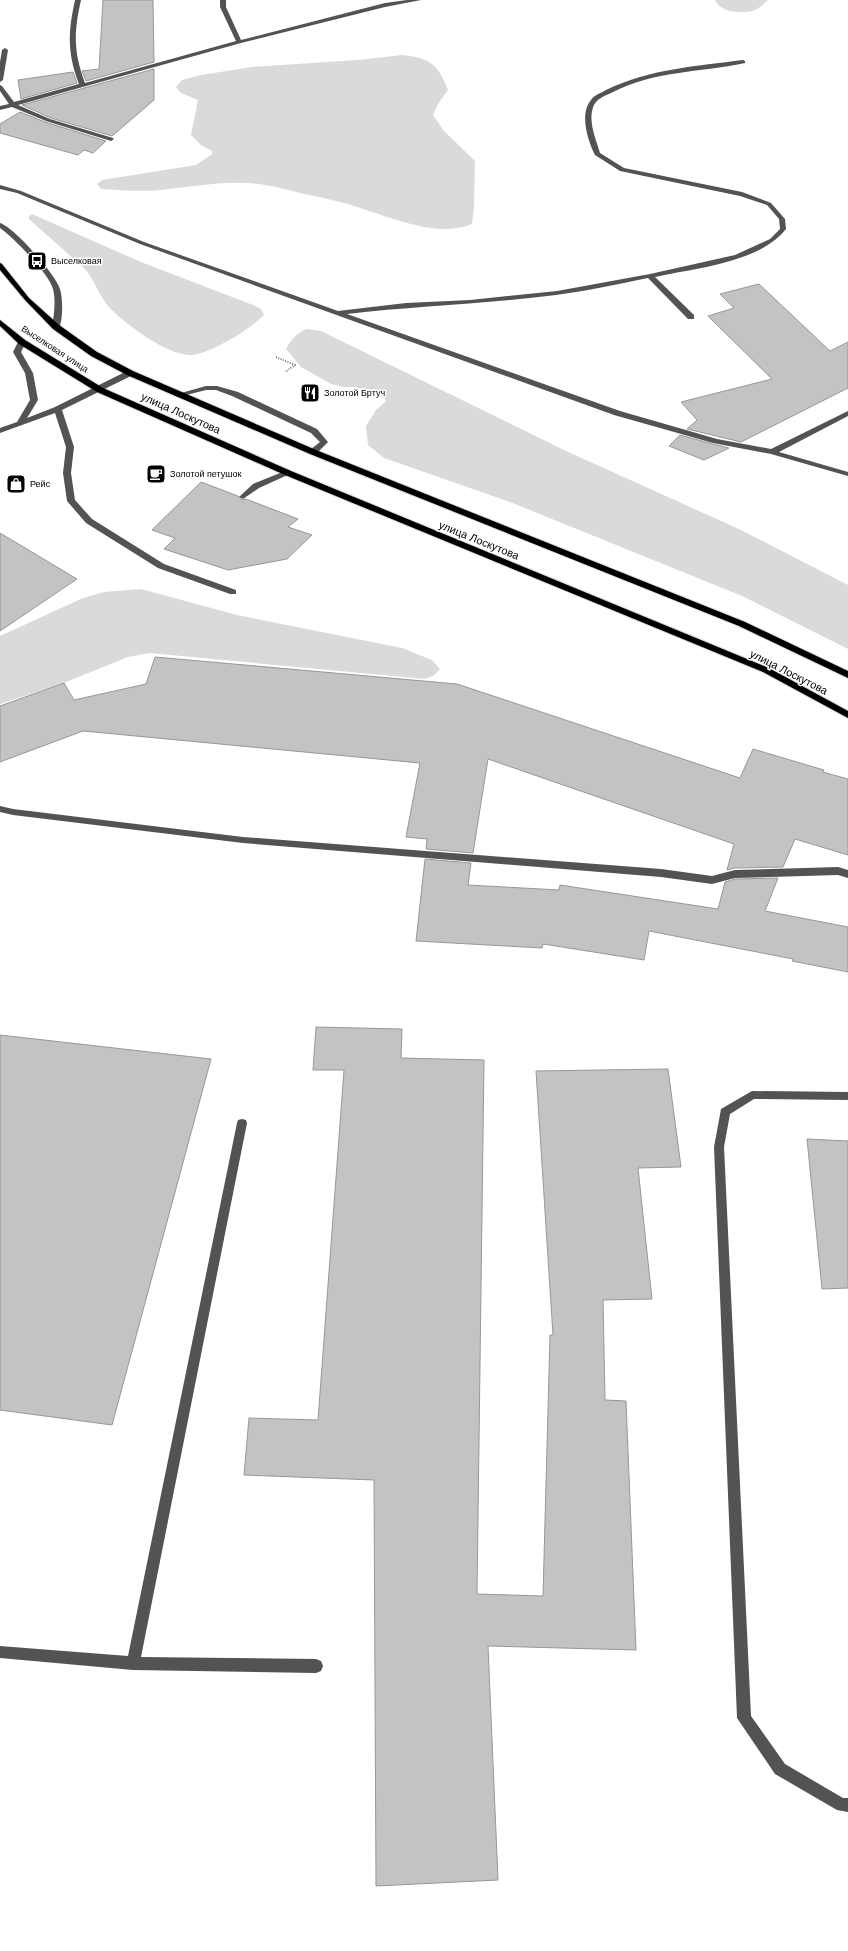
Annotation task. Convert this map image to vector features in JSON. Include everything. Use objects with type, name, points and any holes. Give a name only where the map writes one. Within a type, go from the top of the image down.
[{"type":"main road","name":"Выселковая улица","points":[[0,265],[27,299],[56,327],[94,354],[130,374]]},
{"type":"main road","name":"Выселковая улица","points":[[0,322],[22,342],[100,390]]},
{"type":"main road","name":"улица Лоскутова","points":[[130,374],[313,452],[742,624],[848,676]]},
{"type":"main road","name":"улица Лоскутова","points":[[100,390],[288,472],[766,670],[848,715]]},
{"type":"street","points":[[78,0],[72,25],[71,44],[74,63],[83,86]]},
{"type":"street","points":[[223,0],[223,7],[239,42]]},
{"type":"street","points":[[0,108],[385,3],[418,0]]},
{"type":"street","points":[[0,80],[5,50]]},
{"type":"street","points":[[335,313],[406,305],[470,302],[557,293],[650,276],[737,257],[772,240],[783,230],[782,219],[769,204],[742,194],[622,170],[598,154],[588,114],[593,101],[609,91],[660,73],[743,62]]},
{"type":"street","points":[[0,87],[12,105],[48,120],[111,139]]},
{"type":"street","points":[[0,186],[19,192],[142,243],[617,413],[716,441],[772,452],[848,474]]},
{"type":"street","points":[[0,225],[7,228],[27,250],[56,287],[56,327]]},
{"type":"street","points":[[650,276],[691,317]]},
{"type":"street","points":[[20,423],[34,400],[29,373],[17,352],[22,342]]},
{"type":"street","points":[[0,431],[58,409],[100,390],[130,374]]},
{"type":"street","points":[[178,395],[206,388],[217,388],[235,394],[314,431],[324,442],[313,452]]},
{"type":"street","points":[[58,409],[70,447],[67,473],[71,500],[88,521],[162,566],[233,592]]},
{"type":"street","points":[[772,452],[848,413]]},
{"type":"street","points":[[243,497],[256,486],[288,472]]},
{"type":"street","points":[[0,809],[13,812],[243,840],[661,873],[712,880],[735,874],[838,871],[848,874]]},
{"type":"street","points":[[848,1096],[752,1095],[725,1112],[719,1147],[744,1718],[780,1769],[842,1805],[848,1805]]},
{"type":"street","points":[[133,1663],[242,1123]]},
{"type":"street","points":[[0,1652],[133,1663],[316,1666]]},
{"type":"path","points":[[276,357],[295,365],[285,372]]},
{"type":"shaded area","points":[[715,0],[768,0],[760,7],[752,11],[736,12],[726,10]]},
{"type":"shaded area","points":[[402,55],[420,58],[432,64],[441,74],[448,90],[438,104],[433,115],[444,131],[475,161],[472,224],[459,228],[446,229],[417,226],[341,202],[252,183],[225,183],[145,191],[101,189],[97,184],[102,180],[196,165],[212,154],[212,151],[201,145],[191,135],[198,100],[181,93],[176,87],[182,80],[201,75],[252,67],[358,60]]},
{"type":"shaded area","points":[[32,214],[141,262],[253,305],[261,309],[264,315],[250,327],[228,341],[206,351],[188,355],[168,349],[146,337],[117,315],[103,299],[86,270],[29,219],[29,216]]},
{"type":"shaded area","points":[[307,329],[321,331],[566,451],[739,529],[848,585],[848,649],[742,596],[510,502],[384,458],[368,445],[366,426],[376,410],[386,401],[384,398],[356,387],[344,387],[331,384],[301,367],[286,349],[290,342],[300,332]]},
{"type":"shaded area","points":[[141,589],[237,615],[402,648],[432,660],[440,669],[433,676],[424,679],[149,653],[128,657],[66,682],[0,704],[0,636],[83,598],[104,592]]},
{"type":"building","points":[[103,0],[153,0],[154,62],[86,81],[82,71],[99,69]]},
{"type":"building","points":[[154,69],[154,100],[112,136],[51,118],[22,105]]},
{"type":"building","points":[[73,72],[77,83],[21,99],[18,80]]},
{"type":"building","points":[[20,112],[45,122],[106,141],[93,153],[84,150],[78,155],[0,133],[0,124]]},
{"type":"building","points":[[759,284],[830,351],[848,342],[848,388],[741,442],[687,429],[697,420],[681,402],[772,379],[708,316],[734,308],[720,294]]},
{"type":"building","points":[[680,435],[729,448],[704,460],[669,446]]},
{"type":"building","points":[[201,482],[238,496],[242,500],[246,499],[298,519],[288,527],[312,535],[287,559],[228,570],[164,549],[175,538],[152,530]]},
{"type":"building","points":[[0,533],[77,579],[0,631]]},
{"type":"building","points":[[155,657],[457,684],[740,778],[753,749],[824,770],[823,772],[848,779],[848,855],[795,839],[783,867],[735,868],[727,870],[734,844],[488,759],[473,853],[426,849],[427,839],[406,837],[420,763],[83,731],[0,762],[0,706],[64,683],[74,700],[146,684]]},
{"type":"building","points":[[425,859],[471,863],[468,885],[559,890],[560,885],[718,909],[725,882],[735,879],[778,878],[765,911],[848,927],[848,972],[792,961],[793,959],[649,931],[644,960],[543,944],[542,948],[416,941]]},
{"type":"building","points":[[316,1027],[402,1029],[401,1058],[484,1060],[477,1594],[543,1596],[550,1335],[553,1335],[536,1071],[668,1069],[681,1167],[638,1168],[652,1299],[603,1300],[605,1400],[626,1401],[636,1650],[488,1646],[498,1880],[376,1886],[374,1480],[244,1475],[249,1418],[318,1420],[344,1070],[313,1070]]},
{"type":"building","points":[[0,1035],[211,1059],[112,1425],[0,1410]]},
{"type":"building","points":[[807,1139],[848,1141],[848,1288],[822,1289]]},
{"type":"place","name":"Выселковая","points":[[37,261]]},
{"type":"place","name":"Золотой Бртуч","points":[[310,393]]},
{"type":"place","name":"Золотой петушок","points":[[156,474]]},
{"type":"place","name":"Рейс","points":[[16,484]]}]
